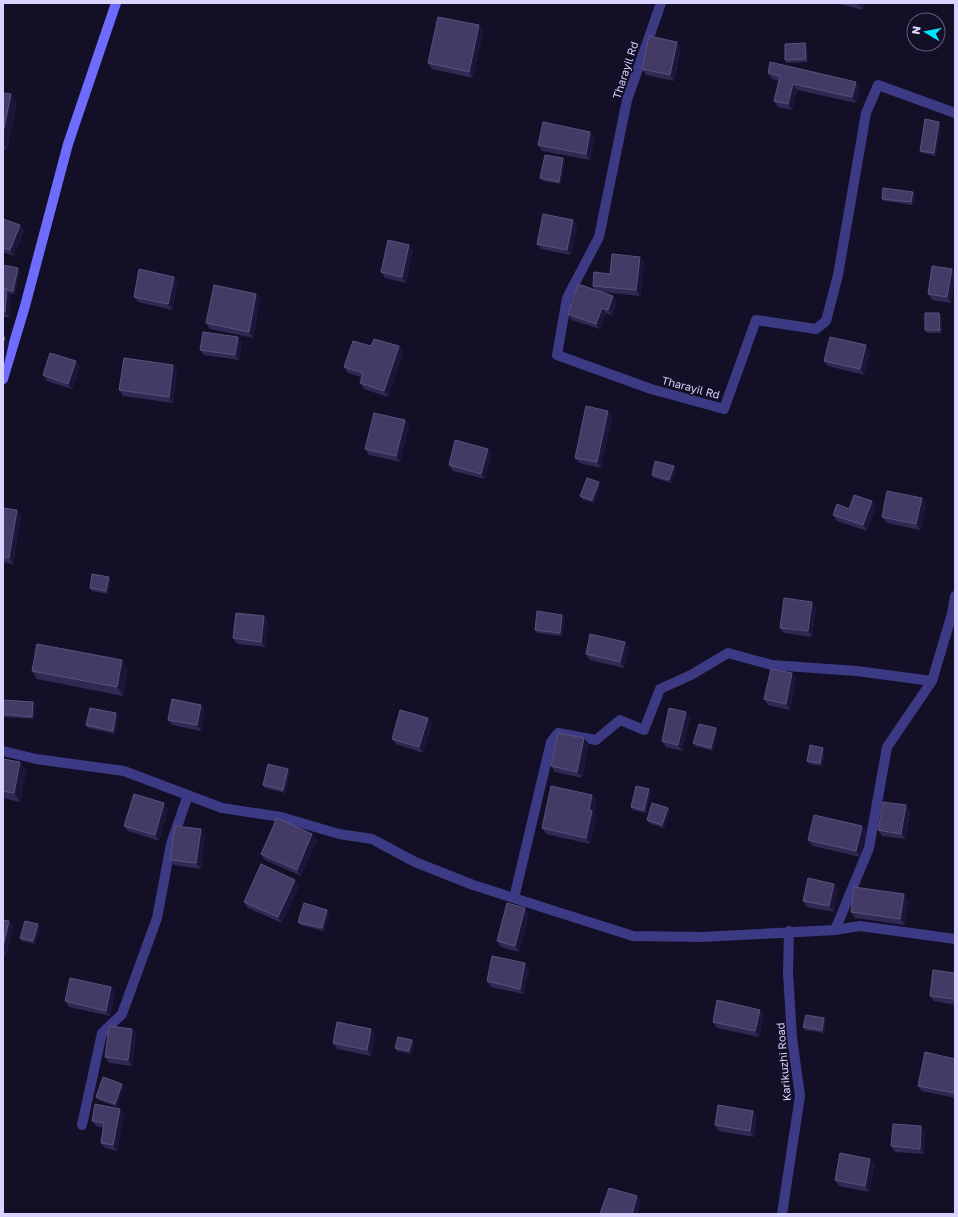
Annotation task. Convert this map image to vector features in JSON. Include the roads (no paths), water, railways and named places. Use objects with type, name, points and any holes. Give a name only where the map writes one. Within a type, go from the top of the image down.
[{"type":"main road","points":[[3,379],[25,306],[68,144],[116,3]]},
{"type":"street","name":"Tharayil Rd","points":[[661,3],[627,100],[598,237],[567,298],[557,355],[564,358],[651,389],[724,409],[756,320],[816,329],[826,321],[838,276],[866,113],[878,85],[955,113]]},
{"type":"street","points":[[835,930],[868,848],[887,747],[932,682],[952,614],[955,596]]},
{"type":"street","points":[[514,898],[551,742],[558,734],[596,740],[620,720],[644,730],[660,689],[691,675],[728,653],[772,665],[857,671],[932,682]]},
{"type":"street","points":[[3,751],[36,759],[124,771],[222,808],[281,817],[339,834],[372,839],[415,862],[473,885],[633,936],[703,937],[789,931],[835,930],[860,926],[955,939]]},
{"type":"street","points":[[82,1125],[102,1033],[122,1014],[157,918],[171,844],[188,795]]},
{"type":"street","name":"Karikuzhi Road","points":[[782,1214],[800,1096],[792,1038],[788,973],[789,931]]}]
